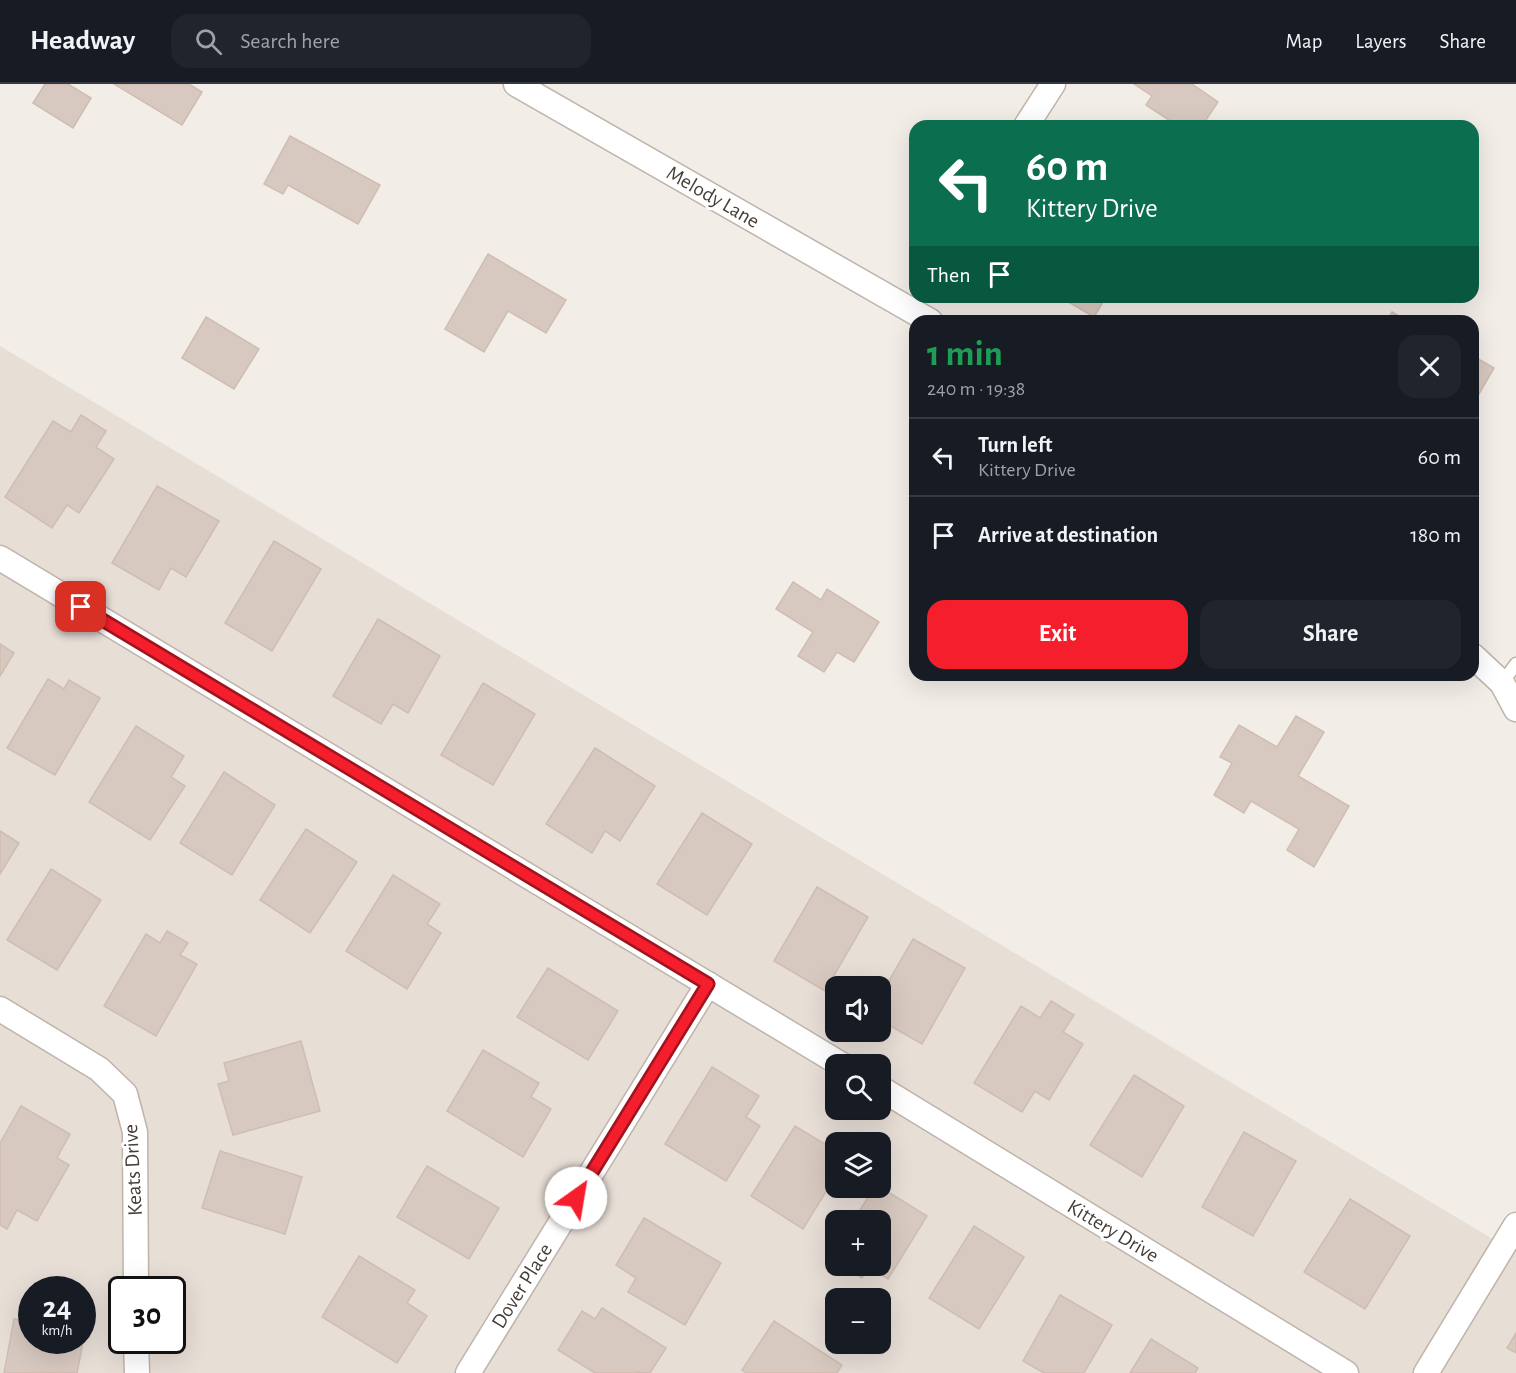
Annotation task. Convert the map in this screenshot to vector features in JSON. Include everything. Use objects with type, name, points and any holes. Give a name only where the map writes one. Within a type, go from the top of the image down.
[{"type":"street","name":"Melody Lane","points":[[516,84],[919,309]]},
{"type":"street","points":[[1030,120],[1053,84]]},
{"type":"street","points":[[0,558],[825,1055]]},
{"type":"street","points":[[1479,662],[1502,683],[1516,709]]},
{"type":"street","name":"Dover Place","points":[[468,1373],[708,984]]},
{"type":"street","name":"Keats Drive","points":[[0,1009],[99,1069],[124,1094],[135,1132],[136,1276]]},
{"type":"street","name":"Kittery Drive","points":[[891,1095],[1346,1373]]},
{"type":"street","points":[[1426,1373],[1516,1225]]},
{"type":"street","points":[[136,1354],[137,1373]]},
{"type":"lane","points":[[1502,683],[1516,664]]},
{"type":"shaded area","points":[[0,346],[1516,1253],[1516,1373],[0,1373]]},
{"type":"building","points":[[45,84],[68,84],[91,98],[73,128],[33,103]]},
{"type":"building","points":[[114,84],[189,84],[202,92],[182,125]]},
{"type":"building","points":[[1134,84],[1192,84],[1218,102],[1206,120],[1169,120],[1146,105],[1152,96]]},
{"type":"building","points":[[290,136],[380,185],[358,224],[288,185],[283,194],[264,184]]},
{"type":"building","points":[[488,254],[566,300],[546,333],[508,311],[484,352],[445,329]]},
{"type":"building","points":[[1070,303],[1102,303],[1095,315],[1091,315]]},
{"type":"building","points":[[206,317],[259,349],[234,389],[182,358]]},
{"type":"building","points":[[1479,359],[1494,368],[1479,394]]},
{"type":"building","points":[[81,415],[106,431],[96,447],[114,459],[79,513],[67,505],[52,528],[5,497],[53,421],[71,432]]},
{"type":"building","points":[[157,486],[219,521],[186,577],[171,568],[159,590],[112,563]]},
{"type":"building","points":[[274,541],[321,569],[272,651],[225,623]]},
{"type":"building","points":[[793,582],[821,600],[827,589],[879,622],[854,662],[837,652],[824,672],[798,656],[813,632],[776,609]]},
{"type":"building","points":[[378,619],[440,656],[408,713],[393,704],[381,724],[333,696]]},
{"type":"building","points":[[0,644],[14,653],[0,676]]},
{"type":"building","points":[[48,679],[64,689],[69,680],[100,698],[55,775],[7,748]]},
{"type":"building","points":[[483,683],[535,714],[493,785],[441,755]]},
{"type":"building","points":[[1296,716],[1324,732],[1298,776],[1349,806],[1314,867],[1287,850],[1299,829],[1251,801],[1244,813],[1214,795],[1232,763],[1220,757],[1239,725],[1277,747]]},
{"type":"building","points":[[136,726],[184,756],[171,777],[185,786],[150,840],[89,802]]},
{"type":"building","points":[[595,748],[655,786],[620,841],[605,831],[592,853],[546,824]]},
{"type":"building","points":[[224,772],[275,805],[232,875],[180,843]]},
{"type":"building","points":[[702,813],[752,844],[707,915],[657,884]]},
{"type":"building","points":[[306,829],[357,862],[310,933],[260,900]]},
{"type":"building","points":[[0,831],[19,843],[0,874]]},
{"type":"building","points":[[51,869],[101,900],[57,970],[7,940]]},
{"type":"building","points":[[393,875],[440,904],[427,924],[441,933],[407,989],[346,951]]},
{"type":"building","points":[[817,887],[868,917],[834,976],[825,976],[825,991],[774,961]]},
{"type":"building","points":[[167,931],[188,943],[180,955],[197,964],[156,1036],[104,1006],[146,934],[160,943]]},
{"type":"building","points":[[913,939],[965,968],[922,1044],[891,1026],[891,977]]},
{"type":"building","points":[[548,968],[618,1011],[588,1060],[517,1017]]},
{"type":"building","points":[[1051,1001],[1074,1015],[1063,1032],[1083,1044],[1049,1100],[1035,1091],[1022,1112],[974,1083],[1021,1006],[1040,1018]]},
{"type":"building","points":[[301,1041],[320,1111],[233,1135],[218,1084],[229,1081],[224,1063]]},
{"type":"building","points":[[483,1050],[539,1083],[531,1097],[551,1109],[523,1157],[447,1111]]},
{"type":"building","points":[[712,1067],[759,1096],[746,1117],[760,1126],[726,1181],[665,1144]]},
{"type":"building","points":[[1134,1075],[1184,1106],[1142,1177],[1090,1145]]},
{"type":"building","points":[[21,1106],[70,1134],[57,1158],[69,1165],[37,1221],[17,1210],[7,1229],[0,1225],[0,1143]]},
{"type":"building","points":[[795,1126],[825,1144],[825,1193],[803,1229],[751,1196]]},
{"type":"building","points":[[1244,1132],[1296,1161],[1253,1236],[1202,1207]]},
{"type":"building","points":[[220,1151],[302,1177],[285,1234],[202,1208]]},
{"type":"building","points":[[427,1166],[499,1208],[469,1259],[397,1217]]},
{"type":"building","points":[[891,1194],[927,1216],[891,1274],[891,1210],[860,1210],[868,1198],[891,1198]]},
{"type":"building","points":[[1350,1199],[1410,1236],[1365,1309],[1304,1272]]},
{"type":"building","points":[[644,1218],[721,1263],[685,1325],[628,1292],[636,1278],[616,1265]]},
{"type":"building","points":[[974,1226],[1024,1257],[979,1329],[929,1298]]},
{"type":"building","points":[[359,1256],[415,1290],[407,1303],[427,1316],[397,1363],[322,1317]]},
{"type":"building","points":[[1060,1295],[1112,1325],[1084,1373],[1044,1373],[1023,1361]]},
{"type":"building","points":[[602,1308],[666,1348],[650,1373],[595,1373],[558,1350],[582,1311],[595,1319]]},
{"type":"building","points":[[14,1319],[18,1320],[18,1354],[81,1354],[77,1373],[4,1373]]},
{"type":"building","points":[[774,1321],[842,1365],[837,1373],[746,1373],[742,1370]]},
{"type":"building","points":[[1516,1333],[1516,1353],[1507,1348]]},
{"type":"building","points":[[1151,1339],[1198,1368],[1195,1373],[1130,1373]]},
{"type":"route","points":[[81,607],[708,984],[576,1198]]}]
